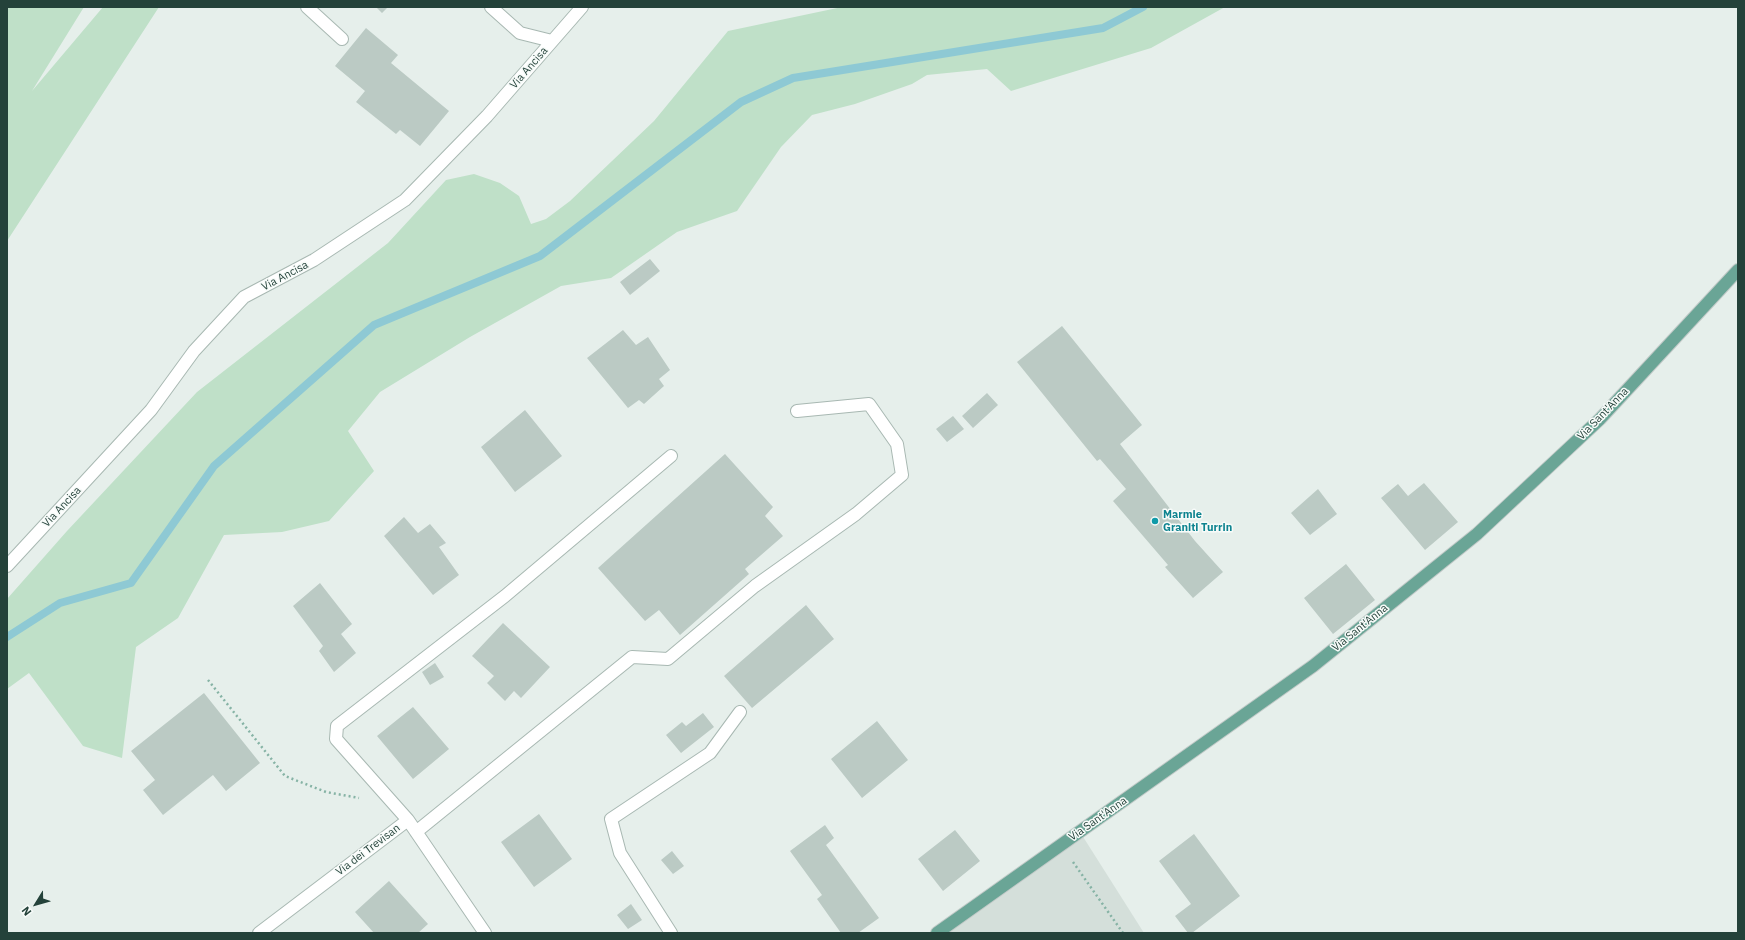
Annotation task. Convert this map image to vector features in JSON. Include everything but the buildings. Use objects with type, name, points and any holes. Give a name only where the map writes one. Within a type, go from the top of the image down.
[{"type":"main road","name":"Via Sant'Anna","points":[[937,933],[1313,666],[1477,534],[1600,419],[1738,270]]},
{"type":"street","points":[[307,7],[342,38]]},
{"type":"street","points":[[491,7],[520,33],[552,42]]},
{"type":"street","name":"Via Ancisa","points":[[7,566],[151,410],[194,351],[244,297],[314,260],[405,200],[487,116],[582,7]]},
{"type":"street","points":[[416,832],[632,657],[668,659],[755,586],[856,514],[902,475],[897,444],[869,404],[797,411]]},
{"type":"street","points":[[408,820],[336,739],[337,726],[505,596],[671,456]]},
{"type":"street","points":[[670,933],[620,853],[611,819],[710,753],[740,712]]},
{"type":"street","name":"Via dei Trevisan","points":[[259,933],[408,820],[485,933]]},
{"type":"path","points":[[208,680],[285,776],[326,792],[393,804]]},
{"type":"path","points":[[1062,845],[1123,933]]},
{"type":"shaded area","points":[[1080,832],[1144,933],[937,933]]},
{"type":"green space","points":[[7,7],[84,7],[32,91],[103,7],[159,7],[7,241]]},
{"type":"green space","points":[[842,7],[1225,7],[1151,48],[1011,91],[987,69],[927,75],[912,84],[855,104],[812,115],[781,147],[737,211],[677,232],[611,278],[561,286],[470,337],[380,392],[348,431],[374,471],[329,521],[282,532],[224,535],[178,618],[136,647],[122,758],[83,746],[29,673],[7,689],[7,599],[67,531],[197,392],[388,243],[446,180],[474,174],[500,183],[519,196],[531,224],[546,219],[570,201],[654,121],[728,31]]},
{"type":"waterway","points":[[7,637],[60,603],[131,583],[214,466],[374,325],[540,256],[741,102],[793,78],[1103,28],[1143,7]]},
{"type":"place","name":"Marmie Graniti Turrin","points":[[1155,521]]}]
